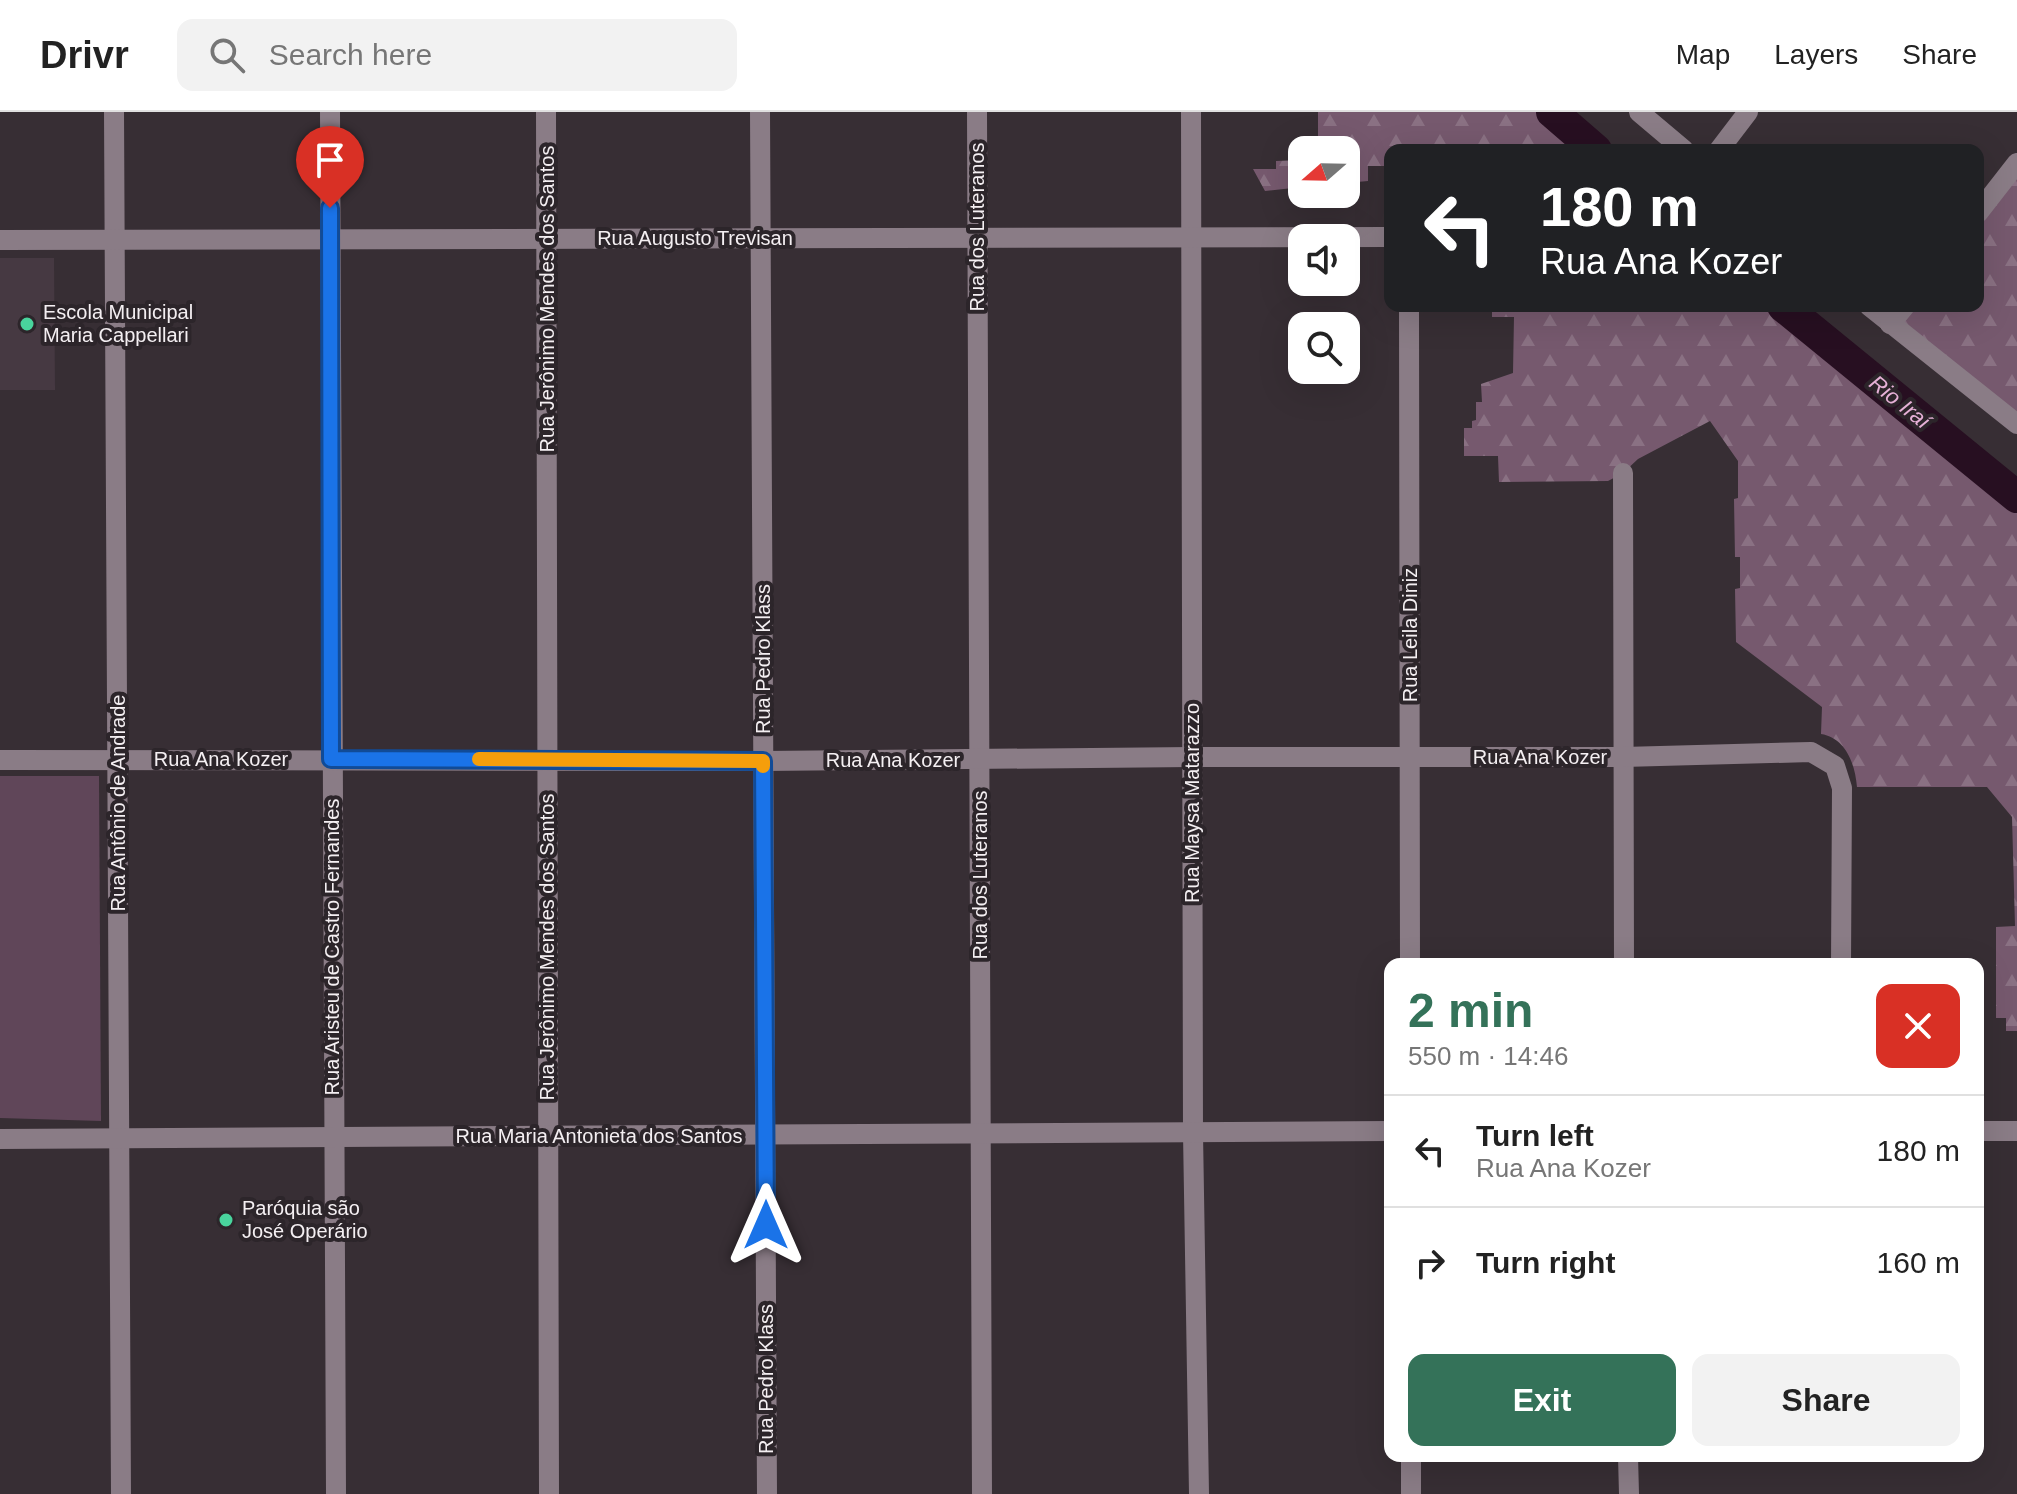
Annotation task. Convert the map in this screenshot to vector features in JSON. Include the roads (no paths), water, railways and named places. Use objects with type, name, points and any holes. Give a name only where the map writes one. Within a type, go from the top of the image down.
[{"type":"street","name":"Rua Antônio de Andrade","points":[[114,112],[121,1494]]},
{"type":"street","name":"Rua Aristeu de Castro Fernandes","points":[[330,112],[332,1137],[336,1494]]},
{"type":"street","name":"Rua Jerônimo Mendes dos Santos","points":[[546,112],[549,1494]]},
{"type":"street","name":"Rua Pedro Klass","points":[[760,112],[767,1494]]},
{"type":"street","name":"Rua dos Luteranos","points":[[977,112],[982,1494]]},
{"type":"street","name":"Rua Maysa Matarazzo","points":[[1191,112],[1193,1133],[1199,1494]]},
{"type":"street","points":[[1639,112],[1677,144]]},
{"type":"street","points":[[1724,144],[1748,112]]},
{"type":"street","points":[[1984,205],[2017,163]]},
{"type":"street","name":"Rua Augusto Trevisan","points":[[0,240],[1384,237]]},
{"type":"street","name":"Rua Leila Diniz","points":[[1409,312],[1410,958]]},
{"type":"street","points":[[1876,312],[2017,424]]},
{"type":"street","points":[[1890,324],[1900,312]]},
{"type":"street","points":[[1623,473],[1624,958]]},
{"type":"street","name":"Rua Ana Kozer","points":[[0,760],[763,761],[1817,754],[1835,766],[1842,788],[1841,958]]},
{"type":"street","name":"Rua Maria Antonieta dos Santos","points":[[0,1139],[1384,1131]]},
{"type":"street","points":[[1984,1131],[2017,1131]]},
{"type":"street","points":[[1411,1462],[1411,1494]]},
{"type":"street","points":[[1628,1462],[1629,1494]]},
{"type":"waterway","name":"Rio Iraí","points":[[1552,112],[1589,144]]},
{"type":"waterway","name":"Rio Iraí","points":[[1790,312],[2017,497]]},
{"type":"place","name":"Escola Municipal Maria Cappellari","points":[[27,324]]},
{"type":"place","name":"Paróquia são José Operário","points":[[226,1220]]}]
